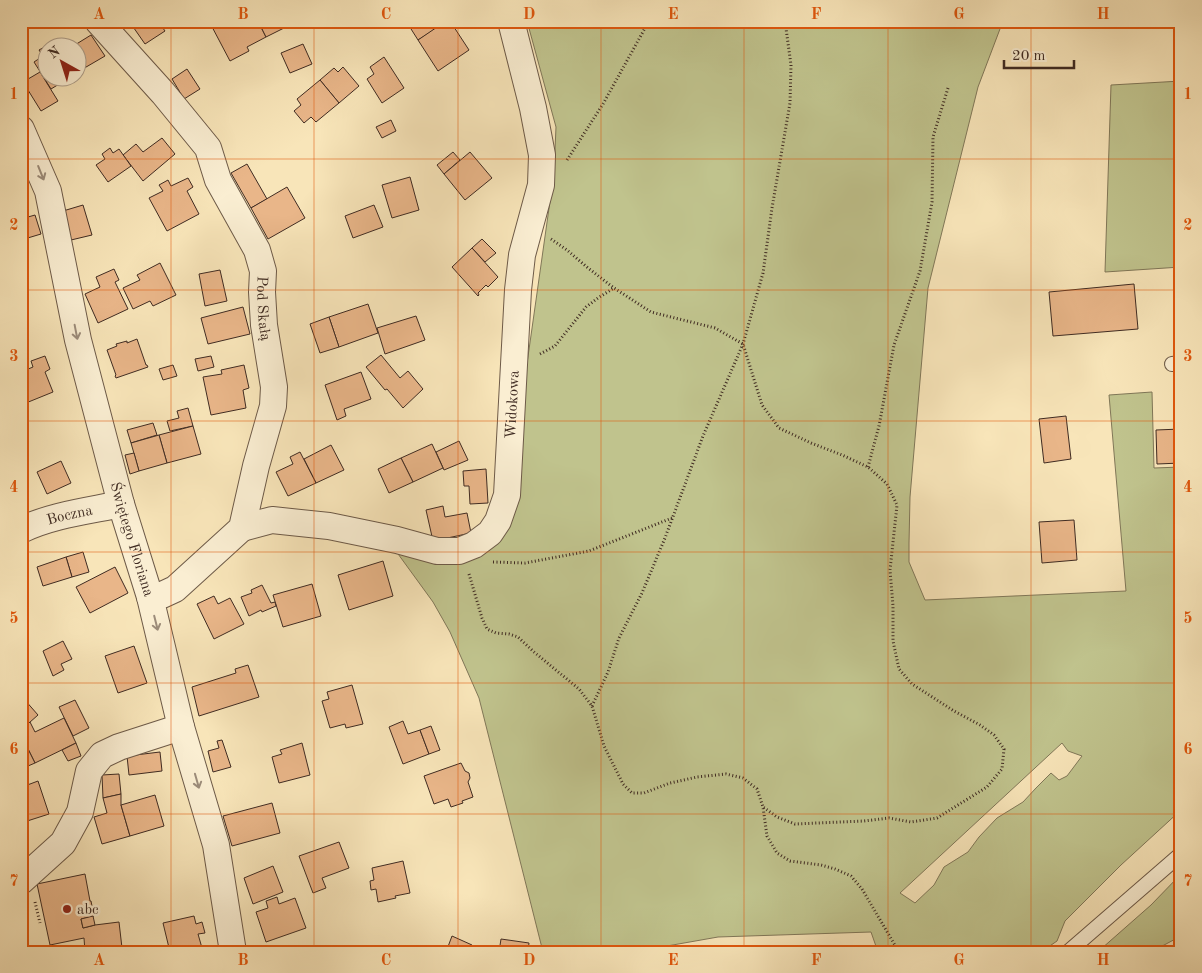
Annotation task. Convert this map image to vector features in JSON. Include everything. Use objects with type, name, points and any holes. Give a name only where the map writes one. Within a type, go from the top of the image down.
[{"type":"street","name":"Pod Skałą","points":[[98,21],[164,93],[208,148],[218,180],[257,250],[263,271],[264,325],[274,387],[273,406],[256,466],[242,528]]},
{"type":"street","name":"Widokowa","points":[[242,528],[272,520],[337,526],[462,556],[490,533],[498,522],[506,495],[518,290],[522,255],[541,185],[542,155],[533,108],[511,21]]},
{"type":"street","name":"Świętego Floriana","points":[[21,129],[48,191],[78,340],[121,504],[150,597],[181,727],[216,845],[233,952]]},
{"type":"street","name":"Boczna","points":[[21,530],[69,515],[121,504]]},
{"type":"street","points":[[150,597],[162,595],[174,589],[242,528]]},
{"type":"street","points":[[28,892],[63,843],[80,812],[89,771],[102,754],[181,727]]},
{"type":"lane","points":[[1068,952],[1181,854]]},
{"type":"path","points":[[541,185],[560,170],[604,104],[649,21]]},
{"type":"path","points":[[592,706],[608,672],[619,638],[642,593],[703,436],[743,344],[763,273],[790,103],[791,65],[785,21]]},
{"type":"path","points":[[868,467],[879,426],[894,345],[920,271],[932,202],[933,137],[948,88]]},
{"type":"path","points":[[529,229],[567,250],[614,288],[651,312],[715,328],[743,344],[762,405],[780,428],[868,467],[887,484],[897,505],[890,570],[894,606],[893,641],[899,669],[912,684],[980,725],[994,736],[1004,749],[1002,769],[987,787],[937,818],[911,822],[889,818],[795,824],[777,817],[763,807]]},
{"type":"path","points":[[514,364],[532,358],[555,346],[586,307],[614,288]]},
{"type":"path","points":[[672,518],[589,551],[525,563],[462,556],[487,629],[496,633],[518,637],[578,689],[592,706],[604,746],[623,784],[632,793],[644,793],[670,783],[697,777],[726,774],[743,778],[757,789],[763,807],[767,836],[777,853],[790,861],[835,869],[851,876],[862,889],[899,952]]},
{"type":"path","points":[[28,892],[40,923]]},
{"type":"green space","points":[[527,21],[1003,21],[978,87],[928,288],[910,497],[909,543],[909,562],[925,600],[1126,591],[1109,395],[1152,392],[1154,468],[1181,467],[1181,810],[1121,865],[1065,921],[1057,941],[1041,952],[878,952],[871,932],[718,937],[633,952],[543,952],[479,698],[450,632],[433,602],[393,547],[494,540],[522,399],[554,173],[556,127]],"holes":[[[1062,743],[1068,751],[1082,756],[1067,776],[1059,780],[1051,773],[1023,802],[997,818],[968,852],[944,867],[934,885],[915,903],[900,893]]]},
{"type":"green space","points":[[1181,81],[1181,267],[1105,272],[1111,85]]},
{"type":"green space","points":[[1181,874],[1181,936],[1151,952],[1095,952],[1101,949],[1151,905]]},
{"type":"building","points":[[129,21],[158,21],[165,31],[145,44]]},
{"type":"building","points":[[214,21],[258,21],[266,37],[247,47],[249,51],[230,61],[210,23]]},
{"type":"building","points":[[258,21],[294,21],[294,23],[266,37]]},
{"type":"building","points":[[406,21],[431,21],[434,25],[432,26],[434,30],[418,40]]},
{"type":"building","points":[[446,21],[450,21],[469,50],[438,71],[418,40]]},
{"type":"building","points":[[91,35],[105,56],[88,66],[88,38],[86,38]]},
{"type":"building","points":[[303,44],[312,64],[290,73],[281,53]]},
{"type":"building","points":[[384,57],[404,88],[382,103],[367,79],[374,74],[370,67]]},
{"type":"building","points":[[38,59],[38,68],[34,62]]},
{"type":"building","points":[[343,67],[359,86],[339,103],[320,80],[334,68],[338,72]]},
{"type":"building","points":[[187,69],[200,89],[184,99],[172,79]]},
{"type":"building","points":[[38,73],[38,88],[50,88],[58,101],[41,111],[23,82]]},
{"type":"building","points":[[320,80],[339,103],[316,122],[311,117],[304,123],[294,111],[301,105],[297,99]]},
{"type":"building","points":[[391,120],[396,131],[382,138],[376,127]]},
{"type":"building","points":[[162,138],[175,154],[143,181],[123,155],[136,144],[143,152]]},
{"type":"building","points":[[110,148],[113,153],[119,149],[131,166],[108,182],[96,165],[105,159],[102,154]]},
{"type":"building","points":[[453,152],[460,160],[444,174],[437,165]]},
{"type":"building","points":[[470,152],[492,178],[465,200],[444,174]]},
{"type":"building","points":[[247,164],[267,199],[251,208],[231,173]]},
{"type":"building","points":[[410,177],[419,210],[392,218],[382,185]]},
{"type":"building","points":[[188,178],[193,187],[187,191],[199,214],[167,231],[149,198],[163,191],[159,185],[168,180],[171,186]]},
{"type":"building","points":[[287,187],[305,218],[268,239],[251,208]]},
{"type":"building","points":[[83,205],[92,235],[71,240],[63,211]]},
{"type":"building","points":[[374,205],[383,227],[353,238],[345,216]]},
{"type":"building","points":[[35,215],[41,234],[21,240],[21,219]]},
{"type":"building","points":[[482,239],[496,253],[485,262],[472,248]]},
{"type":"building","points":[[472,248],[498,277],[488,287],[486,285],[478,293],[478,296],[452,267]]},
{"type":"building","points":[[160,263],[176,295],[153,306],[150,301],[133,309],[123,288],[140,280],[137,275]]},
{"type":"building","points":[[114,269],[119,280],[115,282],[128,309],[98,323],[85,294],[100,287],[96,277]]},
{"type":"building","points":[[220,270],[227,301],[205,306],[199,274]]},
{"type":"building","points":[[1181,281],[1181,331],[1180,331],[1176,282]]},
{"type":"building","points":[[1134,284],[1138,329],[1053,336],[1049,292]]},
{"type":"building","points":[[368,304],[378,333],[339,347],[329,317]]},
{"type":"building","points":[[243,307],[250,334],[208,344],[201,318]]},
{"type":"building","points":[[416,316],[425,340],[385,354],[377,328]]},
{"type":"building","points":[[329,317],[339,347],[320,353],[310,324]]},
{"type":"building","points":[[137,339],[148,367],[116,378],[107,350],[117,346],[116,344],[127,341],[127,343]]},
{"type":"building","points":[[381,355],[400,378],[408,371],[423,389],[403,408],[366,367]]},
{"type":"building","points":[[45,356],[50,369],[45,372],[53,392],[21,405],[21,372],[33,367],[31,361]]},
{"type":"building","points":[[211,356],[214,367],[198,371],[195,359]]},
{"type":"building","points":[[173,365],[177,376],[163,380],[159,369]]},
{"type":"building","points":[[244,365],[249,388],[243,390],[246,408],[211,415],[203,377],[222,374],[221,370]]},
{"type":"building","points":[[361,372],[371,399],[344,409],[346,416],[337,420],[325,385]]},
{"type":"building","points":[[188,408],[193,426],[170,431],[167,421],[179,418],[177,411]]},
{"type":"building","points":[[1066,416],[1071,459],[1044,463],[1039,419]]},
{"type":"building","points":[[153,423],[157,435],[131,443],[127,430]]},
{"type":"building","points":[[193,426],[201,454],[167,463],[159,435]]},
{"type":"building","points":[[1181,429],[1181,463],[1157,464],[1156,430]]},
{"type":"building","points":[[159,435],[167,463],[139,471],[131,443]]},
{"type":"building","points":[[459,441],[468,460],[444,470],[436,452]]},
{"type":"building","points":[[432,444],[443,468],[413,482],[401,458]]},
{"type":"building","points":[[331,445],[344,470],[316,483],[304,459]]},
{"type":"building","points":[[300,452],[316,483],[288,496],[276,472],[293,464],[290,457]]},
{"type":"building","points":[[134,453],[139,471],[130,474],[125,455]]},
{"type":"building","points":[[401,458],[413,482],[389,493],[378,469]]},
{"type":"building","points":[[61,461],[71,483],[47,494],[37,472]]},
{"type":"building","points":[[486,469],[488,503],[470,504],[469,486],[464,486],[463,471]]},
{"type":"building","points":[[443,506],[445,517],[467,513],[471,533],[433,541],[426,510]]},
{"type":"building","points":[[1074,520],[1077,560],[1042,563],[1039,522]]},
{"type":"building","points":[[83,552],[89,572],[72,577],[66,557]]},
{"type":"building","points":[[66,557],[72,577],[43,586],[37,567]]},
{"type":"building","points":[[383,561],[393,596],[349,610],[338,575]]},
{"type":"building","points":[[115,567],[128,593],[90,613],[76,587]]},
{"type":"building","points":[[312,584],[321,616],[283,627],[273,595]]},
{"type":"building","points":[[262,585],[271,603],[275,602],[276,606],[249,616],[241,597],[252,593],[251,590]]},
{"type":"building","points":[[214,596],[218,604],[230,598],[244,624],[214,639],[197,604]]},
{"type":"building","points":[[63,641],[72,659],[61,664],[64,670],[53,676],[43,651]]},
{"type":"building","points":[[134,646],[147,683],[118,693],[105,656]]},
{"type":"building","points":[[248,665],[259,697],[199,716],[192,687],[236,673],[235,669]]},
{"type":"building","points":[[352,685],[363,724],[346,728],[345,724],[330,728],[322,701],[329,699],[327,692]]},
{"type":"building","points":[[24,699],[38,715],[21,730],[21,702]]},
{"type":"building","points":[[75,700],[89,728],[73,736],[59,707]]},
{"type":"building","points":[[64,718],[76,743],[35,763],[21,735],[21,730],[30,722],[35,732]]},
{"type":"building","points":[[403,721],[408,734],[420,730],[429,754],[403,764],[389,727]]},
{"type":"building","points":[[431,726],[440,750],[429,754],[420,730]]},
{"type":"building","points":[[21,735],[35,763],[21,769]]},
{"type":"building","points":[[222,740],[231,767],[213,772],[208,751],[219,748],[217,741]]},
{"type":"building","points":[[76,743],[81,756],[68,761],[62,750]]},
{"type":"building","points":[[302,743],[310,775],[279,783],[272,757],[282,754],[280,750]]},
{"type":"building","points":[[160,752],[162,771],[129,775],[127,756]]},
{"type":"building","points":[[461,763],[465,771],[469,773],[470,778],[468,782],[473,797],[451,807],[448,799],[434,804],[424,776]]},
{"type":"building","points":[[119,774],[121,794],[103,798],[102,775]]},
{"type":"building","points":[[38,781],[49,814],[21,823],[21,785],[22,787]]},
{"type":"building","points":[[121,794],[121,805],[130,836],[102,844],[94,817],[107,813],[103,798]]},
{"type":"building","points":[[155,795],[164,826],[130,836],[121,805]]},
{"type":"building","points":[[272,803],[280,833],[232,846],[223,816]]},
{"type":"building","points":[[339,842],[349,868],[322,878],[326,888],[313,893],[299,856]]},
{"type":"building","points":[[403,861],[410,893],[378,902],[376,889],[371,890],[370,881],[374,880],[372,868]]},
{"type":"building","points":[[273,866],[283,892],[253,904],[244,878]]},
{"type":"building","name":"abc","points":[[85,874],[94,916],[81,919],[83,928],[119,922],[122,948],[85,952],[84,938],[50,945],[37,884]]},
{"type":"building","points":[[277,897],[279,904],[295,898],[306,928],[266,942],[256,912],[268,908],[266,901]]},
{"type":"building","points":[[93,916],[95,925],[83,928],[81,919]]},
{"type":"building","points":[[194,916],[196,924],[202,922],[205,933],[198,934],[202,948],[186,952],[170,952],[163,923]]},
{"type":"building","points":[[452,936],[472,945],[469,952],[446,952]]},
{"type":"building","points":[[501,939],[529,943],[528,952],[499,952]]},
{"type":"place","name":"abc","points":[[67,909]]}]
